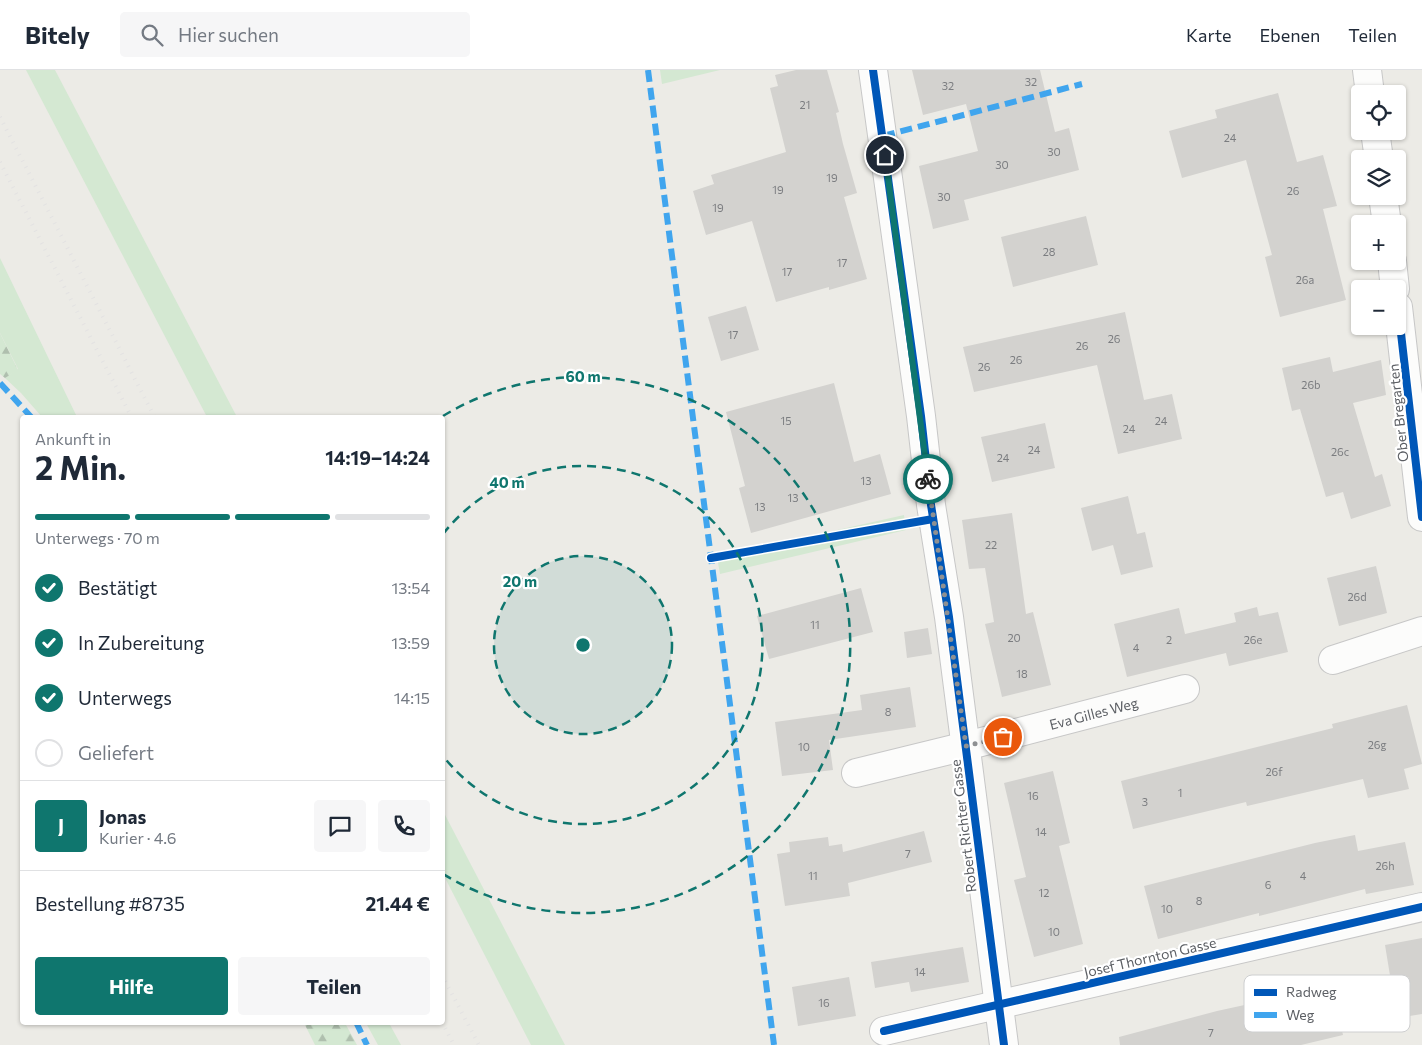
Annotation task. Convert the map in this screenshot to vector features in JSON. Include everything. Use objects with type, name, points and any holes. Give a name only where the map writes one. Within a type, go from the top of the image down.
[{"type":"street","name":"Robert Richter Gasse","points":[[873,70],[921,416],[931,505],[949,617],[1004,1045]]},
{"type":"street","points":[[1367,70],[1369,85]]},
{"type":"street","name":"Ober Bregarten","points":[[1401,335],[1422,516]]},
{"type":"street","points":[[1333,660],[1422,631]]},
{"type":"street","name":"Eva Gilles Weg","points":[[856,773],[1185,689]]},
{"type":"street","name":"Josef Thornton Gasse","points":[[884,1031],[1422,907]]},
{"type":"green space","points":[[26,70],[55,70],[236,415],[206,415]]},
{"type":"green space","points":[[660,70],[720,70],[662,84]]},
{"type":"green space","points":[[0,258],[76,415],[40,415],[5,378],[18,369],[0,333]]},
{"type":"green space","points":[[0,333],[18,370],[5,378],[0,374]]},
{"type":"green space","points":[[904,515],[906,530],[720,574],[717,557]]},
{"type":"green space","points":[[445,815],[565,1045],[531,1045],[445,878]]},
{"type":"green space","points":[[305,1025],[346,1025],[357,1045],[315,1045]]},
{"type":"green space","points":[[367,1025],[390,1025],[401,1045],[378,1045]]},
{"type":"building","points":[[796,70],[827,70],[839,112],[836,113],[843,144],[857,193],[844,197],[867,279],[829,290],[829,287],[776,302],[752,221],[706,235],[693,191],[714,184],[711,175],[786,152],[770,88],[778,86],[775,75]]},
{"type":"building","points":[[912,70],[1040,70],[1055,132],[1069,128],[1079,170],[964,200],[969,220],[933,229],[919,166],[978,151],[966,104],[923,115]]},
{"type":"building","points":[[1278,93],[1297,162],[1323,155],[1337,206],[1323,209],[1346,300],[1280,317],[1265,257],[1272,255],[1246,160],[1182,178],[1169,131],[1217,118],[1215,110]]},
{"type":"building","points":[[1086,216],[1098,265],[1013,287],[1001,237]]},
{"type":"building","points":[[746,306],[759,350],[721,361],[708,317]]},
{"type":"building","points":[[1125,312],[1144,400],[1172,394],[1182,439],[1118,454],[1097,365],[974,392],[963,347]]},
{"type":"building","points":[[1330,357],[1333,372],[1381,360],[1386,395],[1353,403],[1375,477],[1382,474],[1391,506],[1351,519],[1343,492],[1326,497],[1300,409],[1292,411],[1282,368]]},
{"type":"building","points":[[834,383],[854,462],[880,454],[891,494],[751,533],[739,488],[745,486],[726,412]]},
{"type":"building","points":[[1045,423],[1055,468],[992,482],[981,437]]},
{"type":"building","points":[[1128,496],[1137,534],[1145,532],[1153,567],[1121,575],[1113,545],[1092,551],[1081,508]]},
{"type":"building","points":[[1012,513],[1026,614],[1033,612],[1051,685],[1002,697],[985,624],[994,622],[985,568],[969,569],[962,520]]},
{"type":"building","points":[[1376,566],[1387,613],[1339,626],[1327,578]]},
{"type":"building","points":[[861,588],[873,632],[769,659],[757,616]]},
{"type":"building","points":[[1257,607],[1259,616],[1278,612],[1288,652],[1229,666],[1226,653],[1127,677],[1114,624],[1179,608],[1185,634],[1236,622],[1234,613]]},
{"type":"building","points":[[928,628],[932,654],[907,658],[904,632]]},
{"type":"building","points":[[910,687],[916,727],[829,740],[833,770],[782,776],[775,722],[862,710],[860,695]]},
{"type":"building","points":[[1407,705],[1422,764],[1404,769],[1409,789],[1368,798],[1363,779],[1247,806],[1246,802],[1133,829],[1121,781],[1333,728],[1332,724]]},
{"type":"building","points":[[1053,771],[1070,843],[1059,846],[1083,944],[1034,957],[1014,880],[1026,877],[1004,783]]},
{"type":"building","points":[[924,831],[932,862],[848,883],[850,896],[785,906],[777,854],[790,852],[789,842],[828,837],[829,846],[842,844],[843,852]]},
{"type":"building","points":[[1355,835],[1358,851],[1405,842],[1414,885],[1366,894],[1365,889],[1259,916],[1259,913],[1158,939],[1144,886],[1315,843]]},
{"type":"building","points":[[1422,938],[1422,1014],[1410,1016],[1410,975],[1390,975],[1385,945]]},
{"type":"building","points":[[963,947],[969,982],[911,992],[909,982],[875,988],[871,962]]},
{"type":"building","points":[[849,977],[856,1016],[798,1026],[792,987]]},
{"type":"building","points":[[1244,1005],[1244,1032],[1342,1032],[1343,1035],[1301,1045],[1120,1045],[1119,1037]]},
{"type":"railway","points":[[0,117],[153,415]]},
{"type":"railway","points":[[0,162],[130,415]]},
{"type":"railway","points":[[445,981],[479,1045]]},
{"type":"railway","points":[[444,1025],[454,1045]]},
{"type":"marked path","points":[[648,70],[774,1045]]},
{"type":"marked path","points":[[883,136],[1082,84]]},
{"type":"marked path","points":[[0,383],[29,415]]},
{"type":"marked path","points":[[357,1025],[367,1045]]},
{"type":"cycle path","points":[[873,70],[921,416],[931,505],[949,617],[1004,1045]]},
{"type":"cycle path","points":[[1401,335],[1422,517]]},
{"type":"cycle path","points":[[711,558],[933,519]]},
{"type":"cycle path","points":[[884,1031],[1422,907]]},
{"type":"way so far","points":[[928,479],[966,746],[1003,737]]},
{"type":"route","points":[[885,155],[928,479]]}]
